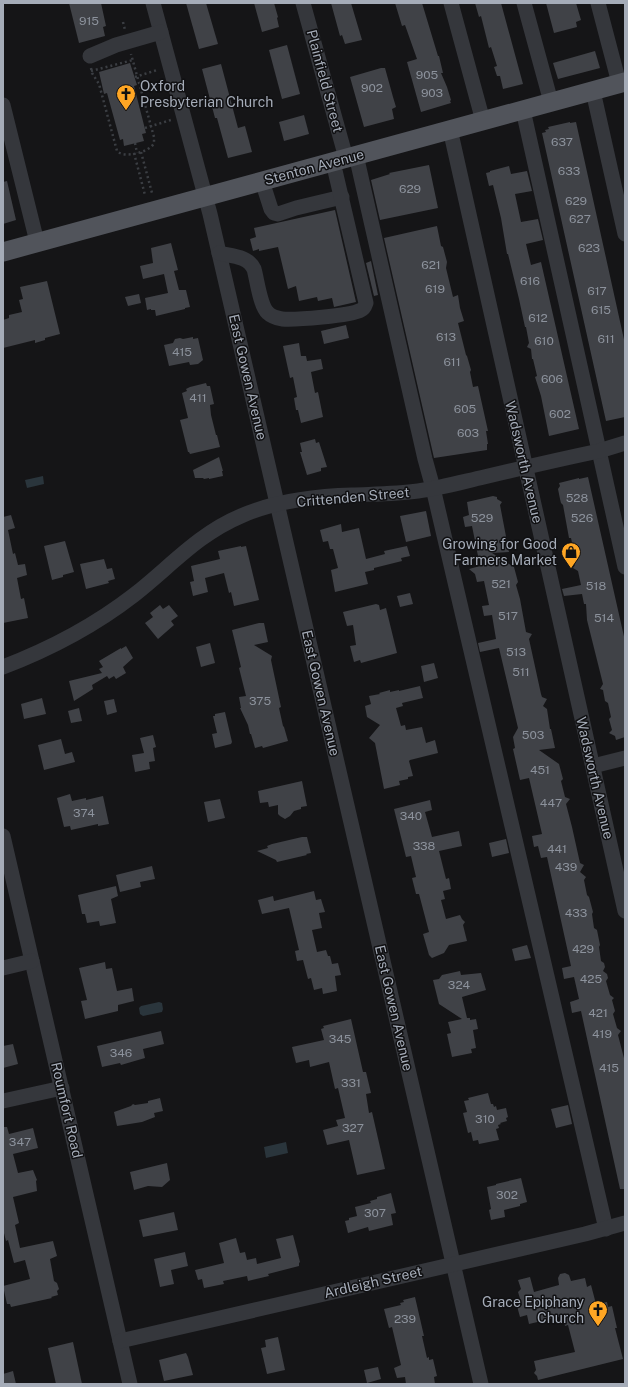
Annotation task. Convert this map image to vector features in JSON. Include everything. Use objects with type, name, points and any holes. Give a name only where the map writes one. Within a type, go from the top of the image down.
[{"type":"main road","name":"Stenton Avenue","points":[[3,252],[622,83]]},
{"type":"street","name":"East Gowen Avenue","points":[[153,3],[206,197],[481,1384]]},
{"type":"street","name":"Plainfield Street","points":[[304,3],[345,158]]},
{"type":"street","points":[[451,3],[483,121]]},
{"type":"street","points":[[524,3],[551,102]]},
{"type":"street","points":[[598,3],[622,83]]},
{"type":"street","points":[[90,61],[116,45],[161,32]]},
{"type":"street","points":[[593,91],[625,234]]},
{"type":"street","points":[[3,105],[37,242]]},
{"type":"street","points":[[523,110],[625,567]]},
{"type":"street","name":"Wadsworth Avenue","points":[[450,129],[625,911]]},
{"type":"street","points":[[219,253],[247,260],[251,264],[254,269],[264,307],[267,313],[272,316],[280,319],[292,319],[332,316],[361,311],[366,303],[342,197],[345,158]]},
{"type":"street","points":[[345,158],[433,488],[606,1229]]},
{"type":"street","points":[[262,181],[271,210],[278,214],[342,197]]},
{"type":"street","name":"Crittenden Street","points":[[3,667],[58,643],[99,620],[119,607],[147,585],[186,550],[222,526],[249,513],[277,505],[317,498],[403,493],[433,488],[599,451],[625,443]]},
{"type":"street","points":[[592,766],[625,758]]},
{"type":"street","name":"Roumfort Road","points":[[3,836],[130,1384]]},
{"type":"street","points":[[3,968],[32,961]]},
{"type":"street","points":[[3,1101],[62,1088]]},
{"type":"street","name":"Ardleigh Street","points":[[120,1341],[606,1229],[625,1223]]},
{"type":"path","points":[[90,61],[91,71],[99,84],[117,151],[124,155],[138,153],[151,148],[154,143],[151,126],[129,48]]},
{"type":"path","points":[[91,71],[133,60]]},
{"type":"path","points":[[136,76],[157,70]]},
{"type":"path","points":[[145,128],[170,120]]},
{"type":"path","points":[[135,143],[152,193]]},
{"type":"path","points":[[138,153],[146,195]]},
{"type":"shaded area","points":[[43,476],[44,484],[27,488],[25,480]]},
{"type":"shaded area","points":[[159,1002],[162,1003],[162,1012],[143,1016],[140,1014],[139,1008],[141,1006]]},
{"type":"shaded area","points":[[286,1142],[288,1153],[266,1158],[264,1147]]},
{"type":"building","points":[[69,3],[101,3],[106,26],[103,27],[105,36],[79,43]]},
{"type":"building","points":[[186,3],[206,3],[218,44],[199,49]]},
{"type":"building","points":[[254,3],[274,3],[279,27],[262,32]]},
{"type":"building","points":[[331,3],[351,3],[362,40],[345,44],[342,35],[340,36]]},
{"type":"building","points":[[395,3],[422,3],[439,56],[443,73],[441,73],[447,87],[451,103],[421,112],[407,62],[417,59],[405,25],[402,26]]},
{"type":"building","points":[[475,3],[501,3],[523,84],[503,89],[500,76],[497,76],[494,67],[497,66],[491,47],[489,48],[481,16],[479,17]]},
{"type":"building","points":[[546,3],[576,3],[581,20],[576,22],[577,27],[554,33]]},
{"type":"building","points":[[287,45],[300,94],[282,99],[269,50]]},
{"type":"building","points":[[595,51],[600,68],[558,79],[553,63]]},
{"type":"building","name":"Oxford Presbyterian Church","points":[[130,63],[137,85],[134,86],[146,133],[142,134],[144,141],[124,146],[123,139],[120,140],[107,93],[104,94],[99,72]]},
{"type":"building","points":[[221,64],[238,128],[245,126],[252,152],[228,158],[217,118],[215,118],[202,69]]},
{"type":"building","points":[[385,68],[396,107],[392,109],[394,119],[364,127],[350,77]]},
{"type":"building","points":[[304,115],[309,134],[284,141],[279,122]]},
{"type":"building","points":[[576,122],[625,344],[625,417],[606,421],[542,133],[549,129],[548,127]]},
{"type":"building","points":[[429,165],[438,208],[380,220],[371,180],[390,174],[389,173]]},
{"type":"building","points":[[509,166],[511,174],[527,171],[532,191],[515,194],[521,222],[538,219],[543,240],[526,244],[531,265],[541,262],[579,429],[549,436],[541,396],[535,377],[537,376],[531,349],[527,347],[529,343],[526,327],[507,254],[501,218],[493,185],[489,186],[486,173]]},
{"type":"building","points":[[7,181],[16,220],[3,224],[3,182]]},
{"type":"building","points":[[335,210],[356,302],[334,307],[332,298],[318,301],[317,297],[299,301],[296,286],[288,289],[278,247],[253,251],[250,239],[256,237],[254,228]]},
{"type":"building","points":[[437,226],[441,246],[443,247],[447,262],[446,268],[453,297],[458,295],[464,321],[458,323],[471,370],[470,372],[473,387],[478,386],[488,431],[486,431],[488,444],[487,450],[434,458],[384,238]]},
{"type":"building","points":[[171,243],[178,270],[174,271],[179,290],[186,290],[190,307],[156,316],[155,310],[147,310],[145,298],[168,293],[164,274],[143,279],[140,266],[153,263],[151,248]]},
{"type":"building","points":[[371,261],[378,295],[374,296],[366,263]]},
{"type":"building","points":[[47,281],[60,334],[45,338],[45,340],[35,343],[35,340],[3,348],[3,320],[9,318],[9,315],[22,312],[19,300],[23,299],[20,287]]},
{"type":"building","points":[[139,294],[141,303],[128,306],[125,297]]},
{"type":"building","points":[[346,325],[349,338],[324,344],[321,331]]},
{"type":"building","points":[[193,337],[193,339],[198,338],[203,360],[198,364],[190,365],[189,362],[169,366],[164,345],[173,343],[175,339]]},
{"type":"building","points":[[299,343],[301,356],[306,356],[307,361],[321,359],[323,369],[311,372],[315,393],[318,392],[323,417],[301,423],[298,410],[296,410],[294,398],[297,397],[293,377],[290,378],[283,346]]},
{"type":"building","points":[[206,383],[207,386],[210,386],[214,404],[210,405],[211,415],[220,447],[190,454],[188,452],[180,420],[188,418],[182,393],[187,391],[186,389],[190,387]]},
{"type":"building","points":[[315,439],[316,443],[319,442],[327,467],[321,468],[321,471],[307,475],[300,452],[302,452],[300,443]]},
{"type":"building","points":[[219,457],[223,476],[209,479],[195,478],[193,470]]},
{"type":"building","points":[[588,477],[625,641],[625,737],[616,740],[615,736],[609,733],[612,730],[609,719],[611,717],[608,703],[605,701],[603,690],[600,689],[603,684],[587,620],[586,604],[584,604],[582,594],[564,596],[562,589],[581,585],[578,571],[573,568],[575,565],[574,552],[571,538],[569,538],[563,505],[560,499],[558,489],[560,486],[559,483]]},
{"type":"building","points":[[493,496],[497,497],[497,499],[502,502],[500,505],[509,552],[492,553],[514,567],[518,582],[516,585],[526,632],[532,634],[529,639],[541,694],[542,697],[547,699],[543,706],[547,709],[555,748],[539,750],[559,764],[563,779],[561,781],[565,797],[570,799],[566,804],[580,863],[584,865],[580,872],[586,877],[584,880],[587,895],[589,897],[593,912],[594,928],[597,930],[601,961],[604,963],[605,967],[603,971],[607,974],[608,978],[606,981],[610,995],[614,998],[612,1000],[615,1011],[613,1014],[617,1028],[621,1031],[618,1035],[625,1062],[625,1189],[620,1189],[581,1011],[572,1013],[570,1002],[579,999],[574,977],[564,979],[562,968],[571,966],[547,857],[541,858],[538,846],[534,847],[532,836],[542,834],[529,778],[520,780],[513,749],[515,748],[513,737],[518,728],[499,648],[480,652],[478,643],[496,639],[492,615],[484,616],[482,606],[489,605],[484,581],[477,582],[475,574],[469,569],[480,566],[472,526],[465,527],[463,517],[469,515],[467,502]]},
{"type":"building","points":[[426,511],[431,536],[406,542],[400,516]]},
{"type":"building","points":[[11,515],[15,528],[8,530],[13,554],[15,553],[18,565],[25,564],[27,575],[17,578],[21,599],[24,598],[28,618],[3,623],[3,517]]},
{"type":"building","points":[[341,524],[342,532],[359,528],[366,559],[385,554],[384,551],[407,546],[410,556],[401,558],[402,561],[374,568],[374,570],[365,572],[368,584],[335,592],[331,570],[338,568],[333,549],[330,549],[328,541],[323,542],[320,530]]},
{"type":"building","points":[[65,541],[74,572],[52,580],[44,546]]},
{"type":"building","points":[[246,546],[259,600],[234,606],[224,573],[205,578],[208,592],[193,596],[190,582],[194,581],[191,566],[220,559],[218,551]]},
{"type":"building","points":[[104,559],[107,569],[112,568],[115,579],[108,581],[109,583],[86,589],[80,564]]},
{"type":"building","points":[[410,593],[413,604],[400,607],[397,596]]},
{"type":"building","points":[[376,604],[379,605],[380,610],[386,608],[397,653],[361,663],[360,660],[354,662],[350,646],[356,645],[353,625],[347,626],[343,612]]},
{"type":"building","points":[[160,605],[163,609],[169,605],[178,616],[171,621],[174,625],[158,639],[145,623],[153,617],[150,613]]},
{"type":"building","points":[[264,623],[268,642],[254,645],[272,656],[271,660],[281,707],[279,708],[288,741],[263,748],[262,746],[255,748],[248,725],[240,708],[239,697],[246,696],[232,630]]},
{"type":"building","points":[[210,643],[215,663],[201,667],[196,647]]},
{"type":"building","points":[[126,646],[133,658],[123,667],[126,673],[116,679],[114,676],[109,679],[107,676],[92,685],[93,689],[74,701],[69,681],[102,673],[99,669],[103,667],[99,661]]},
{"type":"building","points":[[434,663],[438,678],[424,682],[421,666]]},
{"type":"building","points":[[420,686],[423,698],[402,703],[403,706],[396,708],[401,726],[405,725],[406,730],[422,727],[426,743],[435,740],[438,753],[410,760],[413,776],[399,781],[400,785],[384,789],[375,743],[369,738],[380,725],[367,717],[365,706],[371,704],[369,696],[390,690],[390,692],[399,691]]},
{"type":"building","points":[[42,698],[46,714],[24,719],[21,704]]},
{"type":"building","points":[[114,699],[117,712],[107,715],[104,701]]},
{"type":"building","points":[[79,708],[82,721],[71,723],[68,711]]},
{"type":"building","points":[[225,712],[232,742],[231,744],[215,748],[212,734],[217,733],[213,716],[215,716],[215,714]]},
{"type":"building","points":[[153,735],[156,747],[153,748],[155,761],[149,762],[150,769],[135,772],[132,755],[144,753],[140,738]]},
{"type":"building","points":[[61,739],[65,754],[72,752],[75,762],[44,770],[38,745]]},
{"type":"building","points":[[302,781],[307,806],[301,807],[301,809],[294,811],[285,819],[278,814],[278,805],[269,807],[268,802],[260,803],[258,791]]},
{"type":"building","points":[[70,794],[72,801],[86,798],[86,800],[103,796],[109,824],[98,826],[98,824],[71,830],[70,826],[64,827],[57,798]]},
{"type":"building","points":[[220,799],[225,818],[208,822],[204,802]]},
{"type":"building","points":[[430,800],[432,810],[425,812],[432,837],[459,831],[462,846],[439,851],[446,879],[449,878],[451,889],[443,891],[445,899],[441,900],[446,919],[460,915],[465,922],[463,925],[467,941],[449,945],[444,953],[432,958],[429,955],[423,934],[429,932],[419,894],[416,894],[412,878],[416,877],[411,856],[406,857],[394,809]]},
{"type":"building","points":[[307,837],[311,853],[306,854],[307,855],[277,862],[276,860],[257,851],[268,848],[267,846],[272,844]]},
{"type":"building","points":[[506,839],[509,853],[492,857],[489,843]]},
{"type":"building","points":[[152,866],[155,879],[140,882],[141,887],[120,892],[116,875]]},
{"type":"building","points":[[116,886],[118,896],[111,899],[116,923],[100,926],[99,921],[87,923],[85,914],[82,914],[78,895]]},
{"type":"building","points":[[314,891],[316,900],[321,899],[325,912],[319,913],[322,928],[312,930],[317,952],[326,950],[328,956],[330,956],[332,964],[338,963],[341,975],[335,976],[337,991],[323,994],[322,988],[314,990],[311,978],[308,979],[303,960],[297,961],[295,951],[299,950],[289,908],[262,914],[258,900],[273,896],[274,901]]},
{"type":"building","points":[[527,945],[531,958],[515,961],[512,949]]},
{"type":"building","points":[[105,962],[106,969],[112,968],[117,991],[132,988],[134,1001],[118,1005],[118,1011],[85,1019],[81,1001],[87,1000],[79,968]]},
{"type":"building","points":[[460,971],[461,975],[481,973],[486,990],[462,997],[467,1018],[470,1018],[470,1020],[476,1019],[478,1029],[473,1030],[476,1048],[471,1049],[472,1053],[452,1057],[447,1034],[451,1033],[448,1022],[462,1019],[439,1004],[433,980],[439,979],[442,975]]},
{"type":"building","points":[[351,1019],[363,1072],[366,1072],[371,1093],[366,1094],[369,1113],[372,1112],[385,1169],[357,1175],[349,1140],[327,1145],[323,1130],[338,1126],[336,1120],[345,1118],[338,1088],[335,1089],[329,1062],[310,1067],[309,1060],[296,1063],[292,1047],[324,1040],[321,1029],[324,1028],[323,1026]]},
{"type":"building","points":[[161,1031],[164,1044],[143,1049],[145,1058],[121,1065],[120,1063],[102,1067],[97,1046]]},
{"type":"building","points":[[13,1044],[18,1064],[3,1068],[3,1046]]},
{"type":"building","points":[[488,1093],[491,1104],[493,1104],[494,1107],[496,1106],[497,1110],[506,1108],[508,1117],[506,1118],[507,1121],[500,1123],[501,1124],[498,1125],[499,1128],[496,1129],[499,1140],[479,1144],[478,1140],[473,1141],[471,1132],[468,1133],[463,1113],[467,1112],[464,1101],[469,1100],[468,1098]]},
{"type":"building","points":[[160,1098],[163,1111],[154,1113],[155,1117],[142,1122],[117,1126],[114,1112],[133,1104],[148,1103],[148,1101]]},
{"type":"building","points":[[568,1105],[572,1124],[556,1128],[551,1109]]},
{"type":"building","points":[[3,1127],[7,1127],[9,1134],[33,1128],[38,1148],[13,1154],[18,1173],[33,1170],[37,1180],[37,1191],[13,1197],[19,1223],[15,1225],[20,1248],[53,1241],[57,1256],[50,1259],[54,1281],[57,1283],[59,1289],[57,1291],[58,1295],[51,1297],[52,1298],[11,1307],[10,1304],[7,1304],[3,1286],[30,1279],[25,1260],[14,1263],[8,1240],[6,1241],[3,1229]]},
{"type":"building","points":[[167,1163],[170,1180],[162,1187],[148,1186],[134,1190],[130,1172]]},
{"type":"building","points":[[521,1178],[527,1202],[520,1204],[520,1206],[504,1210],[505,1217],[491,1220],[489,1210],[491,1209],[487,1187]]},
{"type":"building","points":[[391,1193],[396,1213],[391,1214],[393,1225],[369,1231],[368,1227],[348,1233],[345,1221],[349,1220],[349,1218],[357,1216],[355,1207],[371,1203],[370,1201],[377,1199],[377,1197]]},
{"type":"building","points":[[174,1212],[178,1230],[143,1237],[139,1220]]},
{"type":"building","points":[[293,1235],[300,1262],[299,1266],[248,1281],[247,1276],[223,1281],[224,1284],[204,1288],[202,1279],[198,1280],[195,1270],[224,1263],[219,1243],[236,1238],[240,1253],[245,1252],[247,1260],[256,1258],[257,1264],[281,1258],[276,1239]]},
{"type":"building","points":[[185,1252],[188,1266],[171,1270],[174,1284],[160,1287],[154,1259]]},
{"type":"building","name":"Grace Epiphany Church","points":[[565,1273],[569,1275],[571,1281],[585,1278],[587,1287],[591,1285],[596,1304],[607,1302],[608,1307],[612,1306],[617,1328],[615,1328],[623,1359],[538,1380],[534,1373],[536,1370],[534,1361],[575,1352],[568,1325],[565,1326],[563,1316],[529,1324],[527,1315],[520,1317],[517,1306],[522,1305],[518,1292],[521,1289],[518,1280],[530,1277],[534,1292],[559,1285],[558,1278],[560,1274]]},
{"type":"building","points":[[415,1297],[424,1336],[422,1336],[427,1358],[429,1357],[429,1360],[433,1359],[437,1376],[434,1377],[435,1384],[406,1384],[405,1377],[397,1378],[394,1368],[401,1365],[392,1327],[389,1328],[384,1309],[401,1305],[400,1303],[404,1302],[403,1300]]},
{"type":"building","points":[[278,1337],[285,1370],[267,1374],[261,1348],[266,1347],[265,1340]]},
{"type":"building","points":[[73,1342],[82,1384],[56,1384],[48,1348]]},
{"type":"building","points":[[186,1353],[193,1375],[164,1381],[159,1360]]},
{"type":"building","points":[[378,1367],[381,1379],[367,1383],[364,1370]]},
{"type":"building","points":[[13,1371],[16,1384],[3,1384],[3,1374]]},
{"type":"place","name":"Oxford Presbyterian Church","points":[[126,111]]},
{"type":"place","name":"Growing for Good Farmers Market","points":[[571,569]]},
{"type":"place","name":"Grace Epiphany Church","points":[[598,1327]]}]
